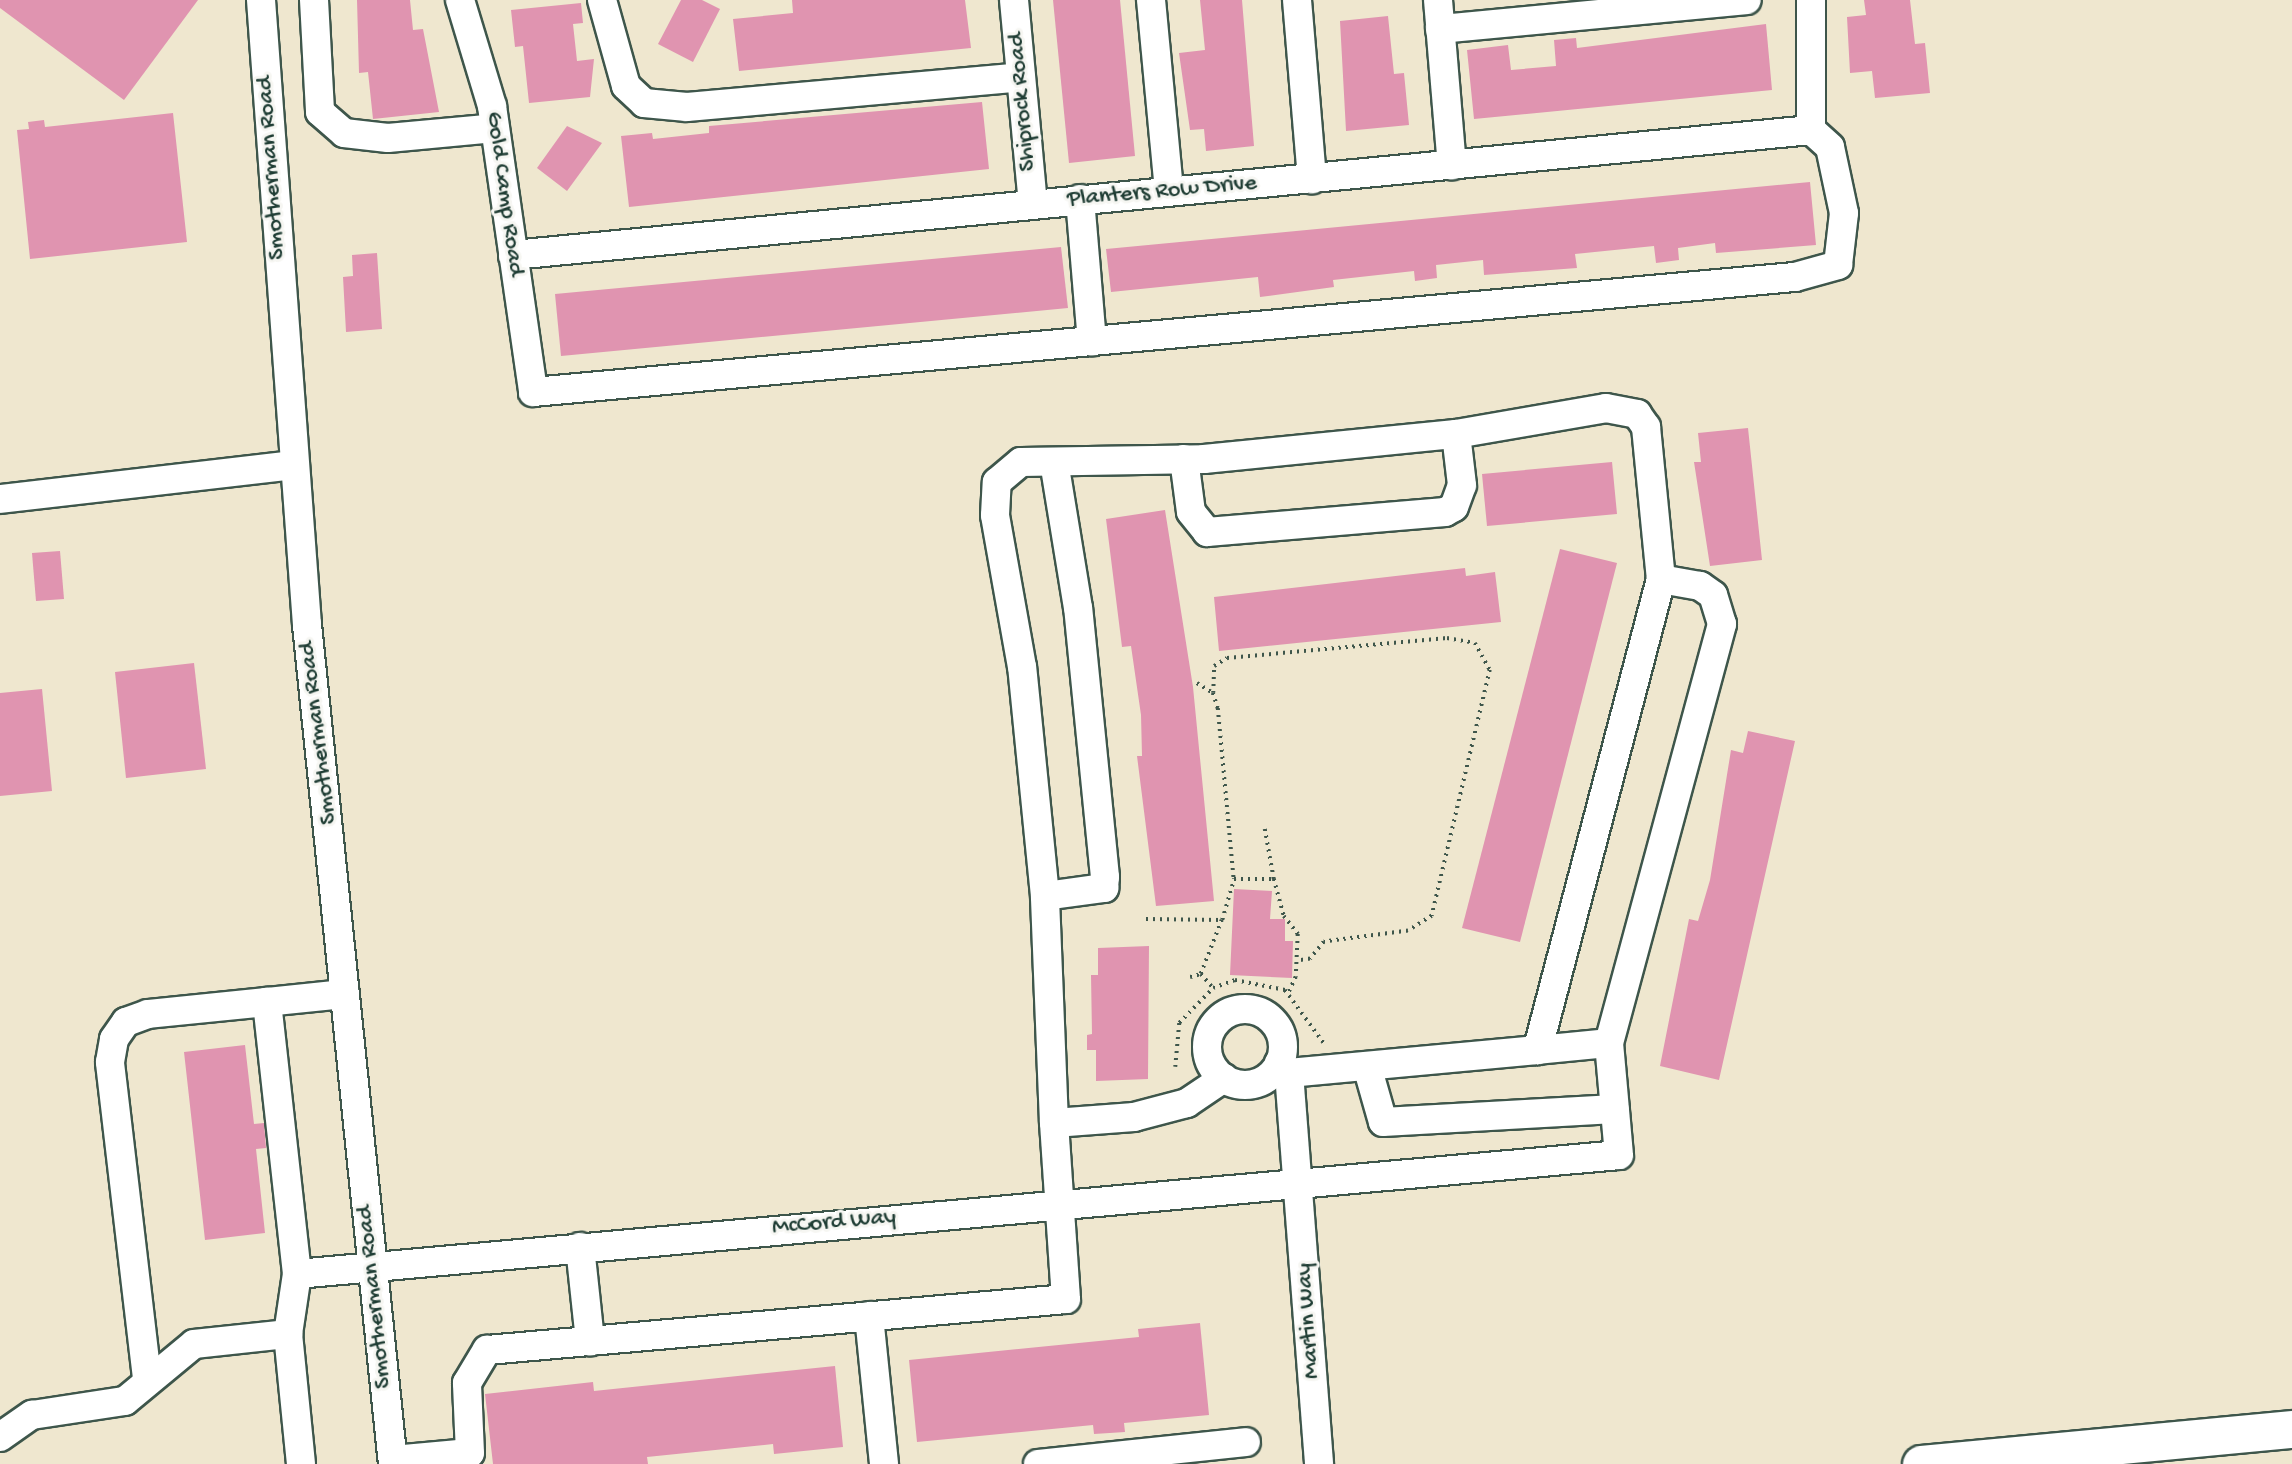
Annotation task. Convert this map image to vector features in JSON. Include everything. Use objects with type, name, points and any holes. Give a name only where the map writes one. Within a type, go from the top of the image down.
[{"type":"main road","points":[[1921,1464],[2292,1429]]},
{"type":"street","name":"Smotherman Road","points":[[261,0],[293,465],[370,1266],[393,1462]]},
{"type":"street","points":[[314,0],[320,112],[344,133],[388,138],[495,128]]},
{"type":"street","name":"Gold Camp Road","points":[[460,0],[495,128],[533,392],[1092,341]]},
{"type":"street","points":[[602,0],[626,86],[644,103],[687,107],[1021,77]]},
{"type":"street","name":"Shiprock Road","points":[[1014,0],[1032,203]]},
{"type":"street","points":[[1151,0],[1169,191]]},
{"type":"street","points":[[1297,0],[1312,179]]},
{"type":"street","points":[[1438,0],[1452,165]]},
{"type":"street","points":[[1440,29],[1747,0]]},
{"type":"street","points":[[1080,199],[1092,341],[1795,277],[1838,265],[1844,214],[1830,147],[1811,130],[1811,0]]},
{"type":"street","name":"Planters Row Drive","points":[[513,255],[1811,130]]},
{"type":"street","points":[[393,1462],[471,1459],[467,1383],[487,1350],[1066,1299],[1054,1123],[1045,896],[1022,667],[994,499],[1007,471],[1021,462],[1184,459],[1456,434],[1606,408],[1637,414],[1646,427],[1661,579],[1537,1050]]},
{"type":"street","points":[[1184,459],[1191,512],[1207,532],[1445,512],[1454,508],[1462,485],[1456,434]]},
{"type":"street","points":[[1045,896],[1104,888],[1105,877],[1078,608],[1054,462]]},
{"type":"street","points":[[0,499],[293,465]]},
{"type":"street","points":[[1367,1066],[1383,1122],[1615,1109],[1609,1043],[1722,624],[1713,595],[1700,586],[1661,579]]},
{"type":"street","points":[[147,1378],[110,1062],[114,1039],[126,1022],[148,1014],[345,994]]},
{"type":"street","points":[[267,1002],[297,1274],[288,1334],[301,1464]]},
{"type":"street","points":[[1284,1068],[1282,1041],[1274,1022],[1256,1010],[1234,1010],[1216,1021],[1207,1041],[1210,1062],[1224,1078],[1255,1083],[1284,1068],[1330,1069],[1609,1043]]},
{"type":"street","name":"Martin Way","points":[[1284,1068],[1298,1179],[1319,1464]]},
{"type":"street","points":[[1054,1123],[1134,1116],[1186,1103],[1224,1078]]},
{"type":"street","name":"McCord Way","points":[[297,1274],[1298,1179],[1428,1176],[1619,1154],[1615,1109]]},
{"type":"street","points":[[580,1247],[590,1341]]},
{"type":"street","points":[[869,1316],[884,1464]]},
{"type":"street","points":[[0,1437],[32,1415],[125,1401],[147,1378],[194,1344],[288,1334]]},
{"type":"street","points":[[1038,1464],[1246,1442]]},
{"type":"path","points":[[1201,974],[1234,880],[1213,693],[1214,666],[1227,658],[1447,638],[1475,643],[1490,670],[1432,916],[1408,931],[1324,942],[1310,959],[1298,961]]},
{"type":"path","points":[[1197,683],[1213,693]]},
{"type":"path","points":[[1265,829],[1284,916],[1298,934],[1298,961],[1288,994]]},
{"type":"path","points":[[1234,880],[1274,879]]},
{"type":"path","points":[[1146,919],[1222,920]]},
{"type":"path","points":[[1190,977],[1201,974]]},
{"type":"path","points":[[1201,974],[1213,988]]},
{"type":"path","points":[[1175,1067],[1179,1023],[1213,988],[1236,980],[1288,994],[1325,1042],[1330,1069]]},
{"type":"building","points":[[0,0],[198,0],[124,100],[0,8]]},
{"type":"building","points":[[357,0],[410,0],[413,30],[423,29],[439,112],[373,119],[368,72],[359,73]]},
{"type":"building","points":[[681,0],[702,0],[720,9],[693,62],[658,44]]},
{"type":"building","points":[[792,0],[965,0],[971,48],[739,71],[733,19],[793,13]]},
{"type":"building","points":[[1053,0],[1120,0],[1135,156],[1069,163]]},
{"type":"building","points":[[1200,0],[1242,0],[1254,146],[1206,151],[1204,129],[1190,130],[1179,53],[1205,50]]},
{"type":"building","points":[[1864,0],[1910,0],[1915,44],[1925,43],[1930,93],[1875,98],[1872,71],[1850,73],[1847,17],[1866,15]]},
{"type":"building","points":[[581,3],[583,23],[573,24],[577,61],[594,59],[590,97],[529,103],[523,46],[515,47],[511,10]]},
{"type":"building","points":[[1388,16],[1394,74],[1404,73],[1409,125],[1346,131],[1340,21]]},
{"type":"building","points":[[1766,24],[1772,90],[1474,119],[1467,50],[1508,45],[1511,70],[1556,66],[1554,40],[1576,38],[1577,48]]},
{"type":"building","points":[[982,102],[989,169],[629,207],[621,136],[652,133],[653,139],[709,133],[709,126]]},
{"type":"building","points":[[173,113],[187,242],[30,259],[17,130],[29,129],[28,122],[44,120],[45,127]]},
{"type":"building","points":[[567,126],[602,143],[567,191],[537,168]]},
{"type":"building","points":[[1810,182],[1816,245],[1716,253],[1715,243],[1678,248],[1679,260],[1656,263],[1654,246],[1575,254],[1577,268],[1484,275],[1483,260],[1436,265],[1437,278],[1415,281],[1414,271],[1333,280],[1334,287],[1260,297],[1258,277],[1111,292],[1106,249]]},
{"type":"building","points":[[1061,247],[1068,308],[561,356],[555,294]]},
{"type":"building","points":[[377,253],[382,329],[346,332],[343,277],[353,276],[352,255]]},
{"type":"building","points":[[1748,428],[1762,560],[1710,566],[1694,462],[1701,462],[1698,433]]},
{"type":"building","points":[[1612,462],[1617,514],[1487,526],[1482,474]]},
{"type":"building","points":[[1165,510],[1193,687],[1214,901],[1156,906],[1137,756],[1142,756],[1141,715],[1131,646],[1122,647],[1106,519]]},
{"type":"building","points":[[1560,549],[1617,563],[1520,942],[1462,928]]},
{"type":"building","points":[[60,551],[64,599],[36,601],[32,553]]},
{"type":"building","points":[[1465,568],[1466,576],[1495,572],[1501,622],[1219,651],[1214,597]]},
{"type":"building","points":[[194,663],[206,769],[126,778],[115,672]]},
{"type":"building","points":[[42,689],[52,791],[0,796],[0,693]]},
{"type":"building","points":[[1748,731],[1795,741],[1719,1080],[1660,1066],[1689,919],[1698,921],[1710,880],[1731,750],[1743,753]]},
{"type":"building","points":[[1234,889],[1272,891],[1270,919],[1285,919],[1285,941],[1293,941],[1292,978],[1230,975]]},
{"type":"building","points":[[1149,946],[1148,1079],[1096,1081],[1096,1050],[1087,1050],[1087,1035],[1092,1034],[1091,975],[1098,975],[1098,948]]},
{"type":"building","points":[[245,1045],[254,1124],[264,1123],[266,1148],[256,1149],[265,1233],[205,1240],[184,1052]]},
{"type":"building","points":[[1200,1323],[1209,1415],[1124,1423],[1125,1432],[1094,1434],[1093,1425],[917,1442],[909,1360],[1139,1337],[1138,1329]]},
{"type":"building","points":[[835,1366],[843,1447],[774,1454],[773,1444],[647,1457],[648,1464],[493,1464],[485,1394],[593,1382],[594,1391]]}]
